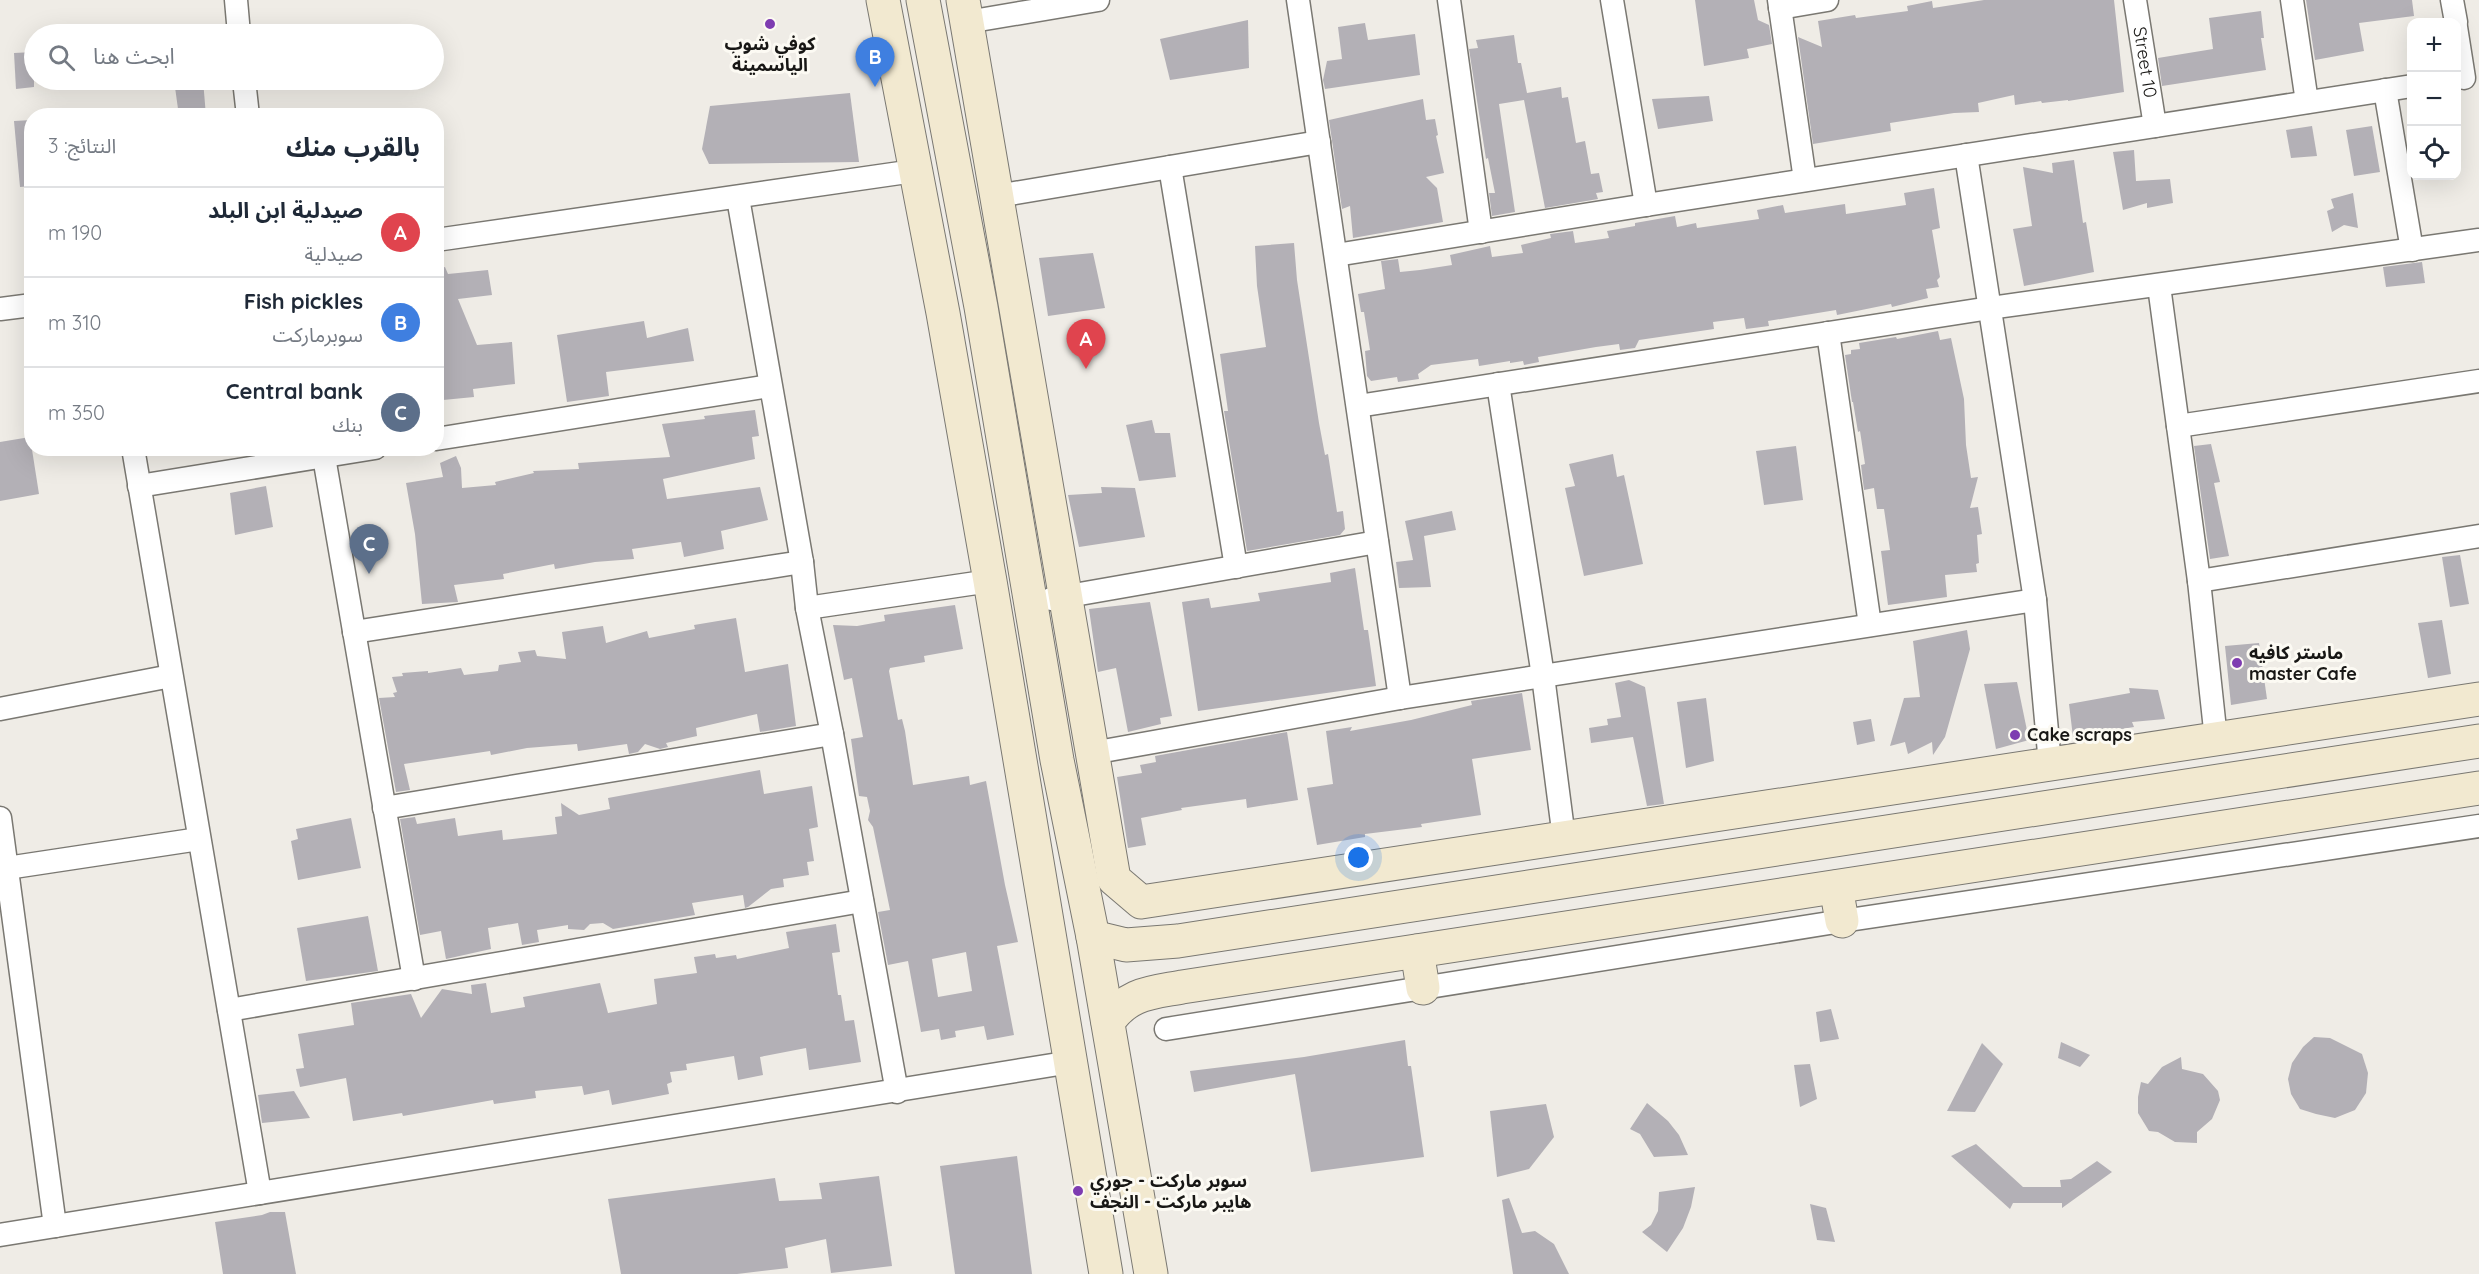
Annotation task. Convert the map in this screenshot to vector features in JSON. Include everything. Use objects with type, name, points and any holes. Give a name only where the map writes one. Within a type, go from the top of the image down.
[{"type":"street","points":[[236,0],[238,24]]},
{"type":"street","points":[[883,0],[943,313],[990,580],[1106,1274]]},
{"type":"street","points":[[1098,0],[925,14],[981,307],[1057,760],[1093,936],[1151,1274]]},
{"type":"street","points":[[1298,0],[1400,698]]},
{"type":"street","points":[[1449,0],[1481,232]]},
{"type":"street","points":[[1612,0],[1646,205]]},
{"type":"street","points":[[1805,180],[1779,4],[1827,0]]},
{"type":"street","name":"Street 10","points":[[2135,0],[2155,126]]},
{"type":"street","points":[[2292,0],[2307,102]]},
{"type":"street","points":[[2452,0],[2455,18]]},
{"type":"street","points":[[965,11],[1114,879],[1141,902],[2479,699]]},
{"type":"street","points":[[2461,47],[2467,78]]},
{"type":"street","points":[[1336,255],[2407,87]]},
{"type":"street","points":[[245,90],[247,108]]},
{"type":"street","points":[[2385,90],[2412,250]]},
{"type":"street","points":[[997,196],[1319,142]]},
{"type":"street","points":[[1966,155],[2035,600],[2050,764]]},
{"type":"street","points":[[1170,167],[1236,567]]},
{"type":"street","points":[[444,239],[914,171]]},
{"type":"street","points":[[738,198],[802,562],[807,608],[897,1092]]},
{"type":"street","points":[[1358,406],[1990,308],[2479,240]]},
{"type":"street","points":[[2159,286],[2199,581],[2216,739]]},
{"type":"street","points":[[0,309],[24,305]]},
{"type":"street","points":[[943,313],[981,307]]},
{"type":"street","points":[[1828,333],[1870,626]]},
{"type":"street","points":[[2178,426],[2479,381]]},
{"type":"street","points":[[1498,384],[1543,676],[1564,838]]},
{"type":"street","points":[[444,438],[770,386]]},
{"type":"street","points":[[134,456],[260,1193]]},
{"type":"street","points":[[139,486],[330,456]]},
{"type":"street","points":[[324,457],[414,979]]},
{"type":"street","points":[[2199,581],[2479,536]]},
{"type":"street","points":[[1032,603],[1377,542]]},
{"type":"street","points":[[354,632],[802,562]]},
{"type":"street","points":[[807,608],[990,580]]},
{"type":"street","points":[[1092,753],[1400,698],[2035,600]]},
{"type":"street","points":[[0,709],[171,676]]},
{"type":"street","points":[[384,808],[832,734]]},
{"type":"street","points":[[1093,936],[1126,945],[1178,941],[2479,741]]},
{"type":"street","points":[[2318,766],[2304,780],[2302,792],[2307,804],[2319,813]]},
{"type":"street","points":[[2239,778],[2253,787],[2258,799],[2256,811],[2244,825]]},
{"type":"street","points":[[1108,1022],[1116,1011],[1138,995],[1182,987],[2479,788]]},
{"type":"street","points":[[1760,808],[1766,851]]},
{"type":"street","points":[[0,818],[55,1226]]},
{"type":"street","points":[[1166,1029],[1842,921],[2479,826]]},
{"type":"street","points":[[7,868],[200,838]]},
{"type":"street","points":[[1403,862],[1410,905]]},
{"type":"street","points":[[1836,887],[1842,921]]},
{"type":"street","points":[[229,1011],[862,901]]},
{"type":"street","points":[[1178,941],[1182,987]]},
{"type":"street","points":[[1417,951],[1423,988]]},
{"type":"street","points":[[0,1235],[897,1092],[1071,1062]]},
{"type":"building","points":[[1695,0],[1754,0],[1758,20],[1769,25],[1772,44],[1747,49],[1749,58],[1704,66]]},
{"type":"building","points":[[1984,0],[2114,0],[2124,92],[2068,101],[2042,103],[2041,101],[2015,105],[2014,95],[1978,103],[1979,112],[1954,113],[1890,123],[1891,131],[1813,144],[1798,37],[1822,47],[1818,21],[1855,15],[1856,18],[1908,11],[1907,6],[1932,1],[1933,8]]},
{"type":"building","points":[[2306,0],[2412,0],[2414,16],[2359,23],[2364,51],[2315,60]]},
{"type":"building","points":[[2261,11],[2264,38],[2261,38],[2266,70],[2162,86],[2158,58],[2213,49],[2209,18]]},
{"type":"building","points":[[1248,20],[1249,68],[1170,80],[1160,39]]},
{"type":"building","points":[[1365,23],[1368,40],[1415,34],[1420,75],[1325,89],[1323,80],[1327,61],[1342,59],[1338,27]]},
{"type":"building","points":[[1514,35],[1518,63],[1521,63],[1527,93],[1561,87],[1562,98],[1568,97],[1576,143],[1585,141],[1591,174],[1599,173],[1603,192],[1596,193],[1598,199],[1545,208],[1524,100],[1499,104],[1515,212],[1492,216],[1489,193],[1495,193],[1488,158],[1486,159],[1469,49],[1478,48],[1476,40]]},
{"type":"building","points":[[24,52],[24,88],[16,89],[14,53]]},
{"type":"building","points":[[175,90],[204,90],[205,108],[178,108]]},
{"type":"building","points":[[850,93],[859,162],[709,164],[702,149],[710,106]]},
{"type":"building","points":[[1709,96],[1713,121],[1658,129],[1652,99]]},
{"type":"building","points":[[1423,99],[1426,120],[1435,119],[1438,135],[1436,136],[1444,173],[1426,177],[1437,188],[1443,222],[1353,238],[1350,206],[1342,209],[1329,120]]},
{"type":"building","points":[[24,120],[24,187],[20,187],[14,121]]},
{"type":"building","points":[[2312,126],[2317,156],[2291,158],[2286,130]]},
{"type":"building","points":[[2372,126],[2380,172],[2354,176],[2346,130]]},
{"type":"building","points":[[2134,150],[2136,181],[2170,179],[2173,203],[2147,208],[2147,203],[2123,210],[2113,152]]},
{"type":"building","points":[[2074,160],[2083,223],[2086,222],[2094,272],[2024,286],[2013,229],[2032,226],[2023,167],[2053,173],[2052,163]]},
{"type":"building","points":[[1934,188],[1940,228],[1932,230],[1940,277],[1937,280],[1939,287],[1926,289],[1928,298],[1892,307],[1891,304],[1837,315],[1836,310],[1768,321],[1769,326],[1746,329],[1744,318],[1713,322],[1714,329],[1639,340],[1635,348],[1620,350],[1619,344],[1596,347],[1538,357],[1539,362],[1524,365],[1523,361],[1510,363],[1510,361],[1479,366],[1478,359],[1431,365],[1418,374],[1419,379],[1398,382],[1397,377],[1371,381],[1367,376],[1365,351],[1370,350],[1364,312],[1361,312],[1358,294],[1385,289],[1381,261],[1398,259],[1400,272],[1420,270],[1452,265],[1450,255],[1490,246],[1492,257],[1523,253],[1521,245],[1551,238],[1550,234],[1573,231],[1575,243],[1609,238],[1607,231],[1675,216],[1677,227],[1696,223],[1697,228],[1759,219],[1757,210],[1783,205],[1785,213],[1845,204],[1846,214],[1906,205],[1904,193]]},
{"type":"building","points":[[2353,193],[2358,228],[2344,225],[2332,232],[2327,211],[2334,208],[2331,199]]},
{"type":"building","points":[[1294,243],[1297,280],[1319,423],[1325,455],[1328,454],[1337,512],[1343,511],[1345,529],[1340,535],[1247,551],[1224,411],[1228,411],[1220,354],[1266,347],[1257,286],[1255,246]]},
{"type":"building","points":[[1093,253],[1105,308],[1048,316],[1039,258]]},
{"type":"building","points":[[2422,262],[2425,283],[2386,287],[2383,267]]},
{"type":"building","points":[[444,267],[448,274],[488,270],[492,295],[458,299],[477,345],[512,342],[515,384],[473,389],[474,397],[444,400]]},
{"type":"building","points":[[644,321],[647,338],[688,328],[694,361],[606,372],[609,396],[567,402],[557,335]]},
{"type":"building","points":[[1938,331],[1940,340],[1951,338],[1964,399],[1966,445],[1971,478],[1978,477],[1970,508],[1978,507],[1982,534],[1977,535],[1979,563],[1976,564],[1977,572],[1945,575],[1947,597],[1888,605],[1881,551],[1890,550],[1884,509],[1877,509],[1874,488],[1864,490],[1861,465],[1865,464],[1845,355],[1851,354],[1851,350],[1860,349],[1859,343]]},
{"type":"building","points":[[755,410],[759,436],[752,437],[755,459],[663,479],[667,499],[760,487],[768,520],[721,531],[724,549],[684,557],[681,542],[632,549],[634,559],[595,562],[555,569],[554,564],[503,574],[504,579],[454,585],[458,602],[422,604],[415,534],[406,483],[443,477],[440,463],[456,456],[461,468],[462,488],[496,485],[495,482],[534,473],[533,471],[579,469],[578,463],[670,457],[662,424]]},
{"type":"building","points":[[1152,420],[1155,433],[1170,433],[1176,477],[1139,481],[1126,425]]},
{"type":"building","points":[[24,438],[24,456],[33,456],[39,494],[0,501],[0,442]]},
{"type":"building","points":[[2211,444],[2220,482],[2214,483],[2229,556],[2210,559],[2194,446]]},
{"type":"building","points":[[1796,446],[1803,500],[1764,505],[1756,451]]},
{"type":"building","points":[[1613,454],[1617,477],[1624,475],[1643,564],[1584,576],[1565,488],[1575,486],[1569,464]]},
{"type":"building","points":[[266,486],[273,527],[235,535],[230,493]]},
{"type":"building","points":[[1101,487],[1135,488],[1145,537],[1079,547],[1068,495],[1102,493]]},
{"type":"building","points":[[1452,511],[1456,530],[1424,536],[1431,587],[1399,588],[1396,562],[1413,560],[1405,521]]},
{"type":"building","points":[[2460,555],[2469,604],[2450,607],[2442,557]]},
{"type":"building","points":[[1355,568],[1364,630],[1368,630],[1376,686],[1198,711],[1182,602],[1209,598],[1211,608],[1260,601],[1258,593],[1331,582],[1330,573]]},
{"type":"building","points":[[1150,602],[1172,716],[1160,718],[1161,724],[1128,732],[1116,668],[1098,672],[1089,609]]},
{"type":"building","points":[[955,605],[963,649],[924,656],[925,662],[890,668],[889,671],[898,720],[902,719],[905,731],[913,785],[969,776],[970,785],[986,781],[1018,942],[997,946],[1014,1035],[987,1040],[984,1026],[955,1031],[956,1037],[941,1040],[939,1029],[921,1032],[908,961],[888,965],[878,912],[890,910],[873,827],[868,820],[870,811],[867,797],[859,796],[851,739],[863,737],[852,678],[844,680],[833,625],[857,626],[885,621],[884,615]],"holes":[[[966,952],[972,991],[938,997],[932,959]]]},
{"type":"building","points":[[736,618],[745,672],[788,664],[796,726],[760,732],[757,714],[696,728],[697,736],[666,743],[668,747],[660,749],[645,744],[638,752],[629,754],[627,744],[578,751],[577,744],[527,748],[491,755],[490,751],[404,764],[410,790],[396,792],[379,698],[395,697],[393,693],[397,692],[392,677],[403,676],[402,673],[428,671],[428,673],[461,668],[464,675],[498,671],[499,665],[521,662],[518,652],[535,650],[537,656],[566,659],[562,632],[603,626],[606,643],[647,631],[649,638],[695,629],[694,625]]},
{"type":"building","points":[[2442,620],[2451,674],[2428,678],[2418,623]]},
{"type":"building","points":[[1967,630],[1970,649],[1945,737],[1933,755],[1932,742],[1908,754],[1905,742],[1890,746],[1904,698],[1920,697],[1913,641]]},
{"type":"building","points":[[2259,643],[2267,699],[2231,705],[2225,646]]},
{"type":"building","points":[[1629,680],[1645,687],[1664,804],[1647,806],[1633,737],[1591,743],[1589,728],[1608,725],[1607,719],[1621,717],[1615,683]]},
{"type":"building","points":[[2017,682],[2029,740],[1996,749],[1984,684]]},
{"type":"building","points":[[2129,688],[2158,690],[2165,719],[2132,722],[2134,727],[2073,737],[2069,704],[2130,693]]},
{"type":"building","points":[[1522,693],[1531,750],[1472,759],[1481,815],[1421,824],[1422,827],[1365,834],[1365,837],[1317,845],[1307,788],[1333,784],[1326,731],[1352,727],[1350,731],[1411,720],[1472,705],[1471,701]]},
{"type":"building","points":[[1706,698],[1714,761],[1686,768],[1677,702]]},
{"type":"building","points":[[1871,719],[1875,741],[1857,745],[1853,722]]},
{"type":"building","points":[[1287,732],[1298,800],[1247,808],[1246,799],[1181,808],[1182,810],[1141,818],[1146,845],[1128,848],[1117,777],[1142,773],[1140,765],[1156,762],[1155,756]]},
{"type":"building","points":[[760,770],[764,794],[812,786],[818,827],[809,829],[814,861],[807,862],[809,875],[783,879],[784,887],[771,889],[748,907],[745,908],[743,895],[692,903],[695,915],[613,929],[603,923],[590,924],[584,930],[568,929],[568,925],[537,930],[539,942],[522,945],[518,923],[488,928],[491,949],[446,959],[441,931],[420,935],[400,819],[415,817],[417,824],[455,818],[458,836],[502,830],[503,840],[557,834],[555,817],[562,816],[561,803],[579,815],[610,809],[608,798]]},
{"type":"building","points":[[351,818],[361,868],[298,880],[291,841],[298,839],[296,829]]},
{"type":"building","points":[[368,916],[378,971],[306,981],[297,928]]},
{"type":"building","points":[[836,924],[840,952],[832,953],[838,995],[841,995],[845,1021],[854,1020],[861,1062],[809,1070],[806,1048],[760,1057],[763,1075],[738,1080],[734,1056],[686,1064],[687,1070],[670,1072],[672,1082],[667,1084],[669,1094],[612,1105],[609,1090],[584,1095],[582,1086],[535,1091],[536,1098],[494,1104],[493,1100],[403,1116],[402,1113],[353,1121],[346,1078],[300,1087],[296,1069],[304,1068],[298,1034],[354,1025],[351,1003],[411,994],[421,1018],[442,989],[472,994],[471,985],[486,983],[491,1013],[525,1007],[523,997],[600,983],[608,1013],[657,1004],[654,979],[697,973],[694,957],[715,954],[716,958],[736,955],[737,959],[789,948],[786,932]]},
{"type":"building","points":[[1831,1009],[1839,1039],[1820,1042],[1816,1012]]},
{"type":"building","points":[[2314,1037],[2330,1038],[2362,1054],[2368,1073],[2366,1093],[2355,1110],[2335,1118],[2316,1114],[2300,1109],[2291,1094],[2288,1079],[2292,1063],[2303,1047]]},
{"type":"building","points":[[1405,1040],[1424,1157],[1311,1172],[1295,1074],[1194,1092],[1190,1071],[1304,1057]]},
{"type":"building","points":[[2061,1042],[2090,1055],[2080,1067],[2058,1058]]},
{"type":"building","points":[[1982,1043],[2003,1064],[1975,1112],[1947,1111]]},
{"type":"building","points":[[2181,1057],[2182,1069],[2203,1074],[2218,1091],[2220,1100],[2212,1119],[2197,1132],[2197,1143],[2175,1142],[2158,1132],[2149,1131],[2138,1113],[2141,1082],[2148,1084],[2162,1067]]},
{"type":"building","points":[[1810,1064],[1817,1099],[1800,1107],[1794,1065]]},
{"type":"building","points":[[294,1091],[310,1118],[262,1123],[258,1095]]},
{"type":"building","points":[[1647,1103],[1668,1121],[1679,1135],[1688,1155],[1654,1157],[1640,1134],[1630,1129]]},
{"type":"building","points":[[1546,1104],[1554,1137],[1529,1169],[1497,1177],[1490,1111]]},
{"type":"building","points":[[1976,1144],[2023,1187],[2061,1187],[2060,1180],[2071,1179],[2097,1161],[2112,1172],[2062,1208],[2062,1203],[2013,1203],[2010,1209],[1951,1156]]},
{"type":"building","points":[[1017,1156],[1032,1274],[955,1274],[940,1166]]},
{"type":"building","points":[[879,1176],[892,1266],[831,1273],[826,1239],[785,1248],[788,1268],[737,1274],[621,1274],[608,1199],[775,1178],[779,1201],[822,1199],[819,1183]]},
{"type":"building","points":[[1695,1187],[1683,1228],[1667,1252],[1642,1232],[1651,1225],[1658,1211],[1659,1192]]},
{"type":"building","points":[[1509,1198],[1522,1233],[1535,1231],[1554,1244],[1569,1274],[1513,1274],[1502,1200]]},
{"type":"building","points":[[1810,1204],[1826,1208],[1835,1242],[1817,1240]]},
{"type":"building","points":[[270,1212],[285,1212],[296,1274],[223,1274],[215,1222]]},
{"type":"place","name":"كوفي شوب الياسمينة","points":[[770,24]]},
{"type":"place","name":"Fish pickles","points":[[875,87]]},
{"type":"place","name":"صيدلية ابن البلد","points":[[1086,369]]},
{"type":"place","name":"Central bank","points":[[369,574]]},
{"type":"place","name":"ماستر كافيه master Cafe","points":[[2237,663]]},
{"type":"place","name":"Cake scraps","points":[[2015,735]]},
{"type":"place","name":"سوبر ماركت - جوري هايبر ماركت - النجف","points":[[1078,1191]]}]
